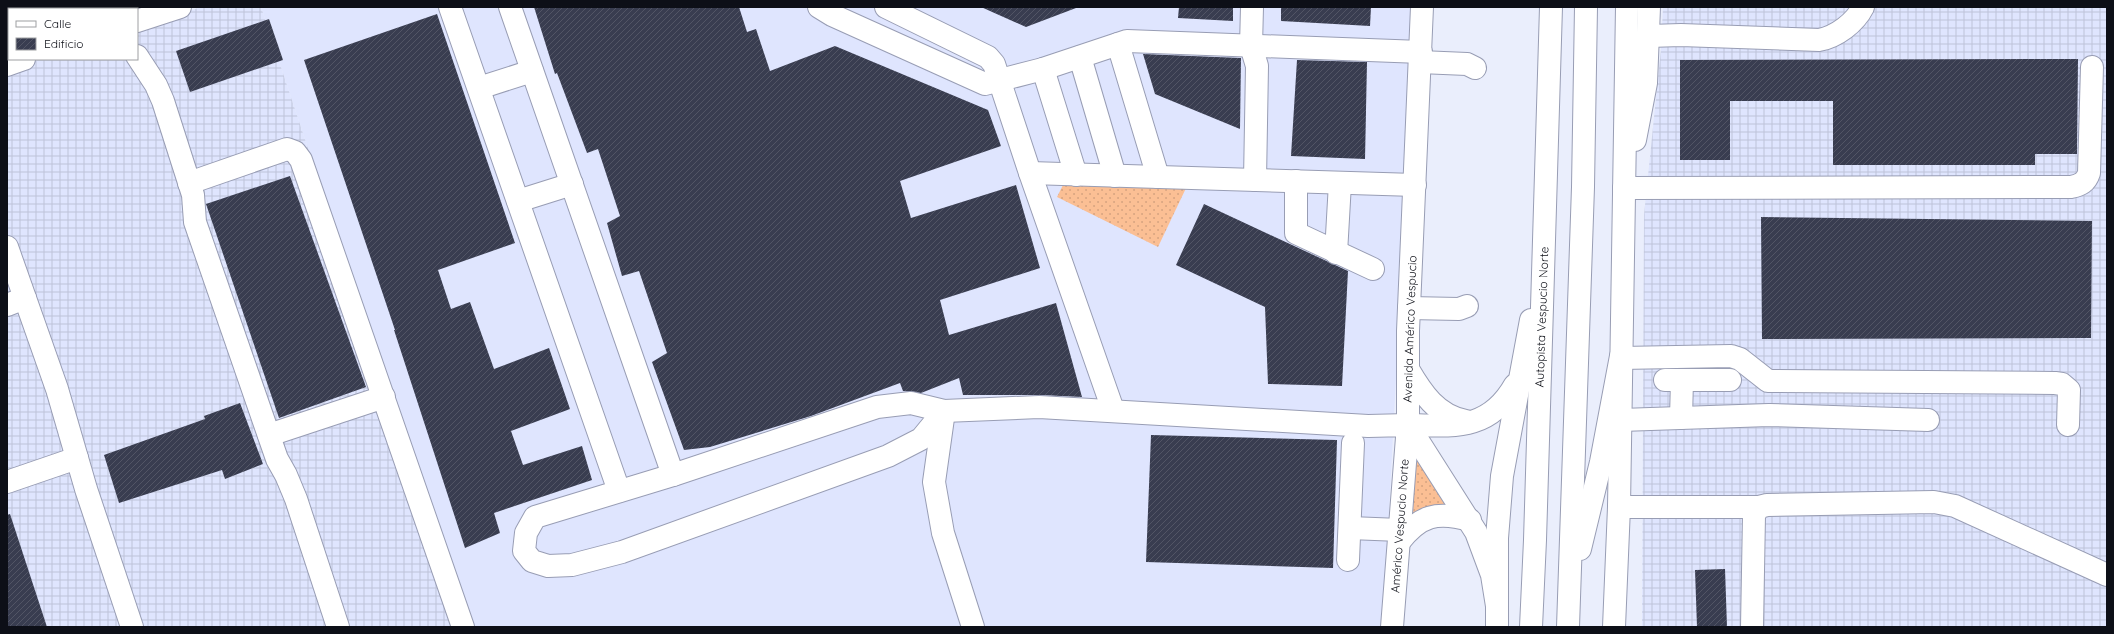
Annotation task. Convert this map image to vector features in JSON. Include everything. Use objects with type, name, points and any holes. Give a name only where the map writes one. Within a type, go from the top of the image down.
[{"type":"main road","points":[[138,21],[180,7]]},
{"type":"main road","points":[[450,7],[619,491]]},
{"type":"main road","points":[[510,7],[673,475]]},
{"type":"main road","points":[[818,7],[832,15],[979,82],[988,84],[1043,69],[1127,41],[1251,46],[1421,57],[1467,64],[1475,68]]},
{"type":"main road","points":[[886,7],[988,57],[994,64],[1030,173],[1113,410]]},
{"type":"main road","points":[[1252,7],[1251,46],[1257,66],[1255,180]]},
{"type":"main road","name":"Avenida Américo Vespucio","points":[[1408,425],[1409,308],[1422,7]]},
{"type":"main road","name":"Autopista Vespucio Norte","points":[[1531,627],[1551,37],[1549,7]]},
{"type":"main road","points":[[1568,627],[1586,7]]},
{"type":"main road","points":[[1586,47],[1590,7]]},
{"type":"main road","points":[[1614,627],[1619,507],[1627,7]]},
{"type":"main road","points":[[1624,188],[1646,84],[1649,7]]},
{"type":"main road","points":[[1649,36],[1681,35],[1819,40],[1831,38],[1863,7]]},
{"type":"main road","points":[[1118,44],[1158,177]]},
{"type":"main road","points":[[1080,57],[1115,176]]},
{"type":"main road","points":[[138,58],[156,85],[163,101],[193,195],[195,222],[276,459],[286,475],[296,499],[338,627]]},
{"type":"main road","points":[[7,65],[21,60]]},
{"type":"main road","points":[[1624,188],[2071,187],[2079,185],[2086,180],[2089,173],[2092,67]]},
{"type":"main road","points":[[1043,69],[1076,175]]},
{"type":"main road","points":[[479,88],[532,71]]},
{"type":"main road","points":[[189,183],[287,149],[295,152],[301,160],[463,627]]},
{"type":"main road","points":[[1030,173],[1415,185]]},
{"type":"main road","points":[[1296,181],[1296,233],[1373,269]]},
{"type":"main road","points":[[1336,253],[1340,183]]},
{"type":"main road","points":[[518,201],[572,184]]},
{"type":"main road","points":[[1497,627],[1497,538],[1502,476],[1519,377],[1533,310],[1545,230]]},
{"type":"main road","points":[[7,247],[16,302],[57,388],[77,458],[132,627]]},
{"type":"main road","points":[[1409,308],[1459,309],[1467,306]]},
{"type":"main road","points":[[1621,357],[1731,356],[1740,359],[1768,381],[2062,384],[2068,390],[2068,425]]},
{"type":"main road","points":[[1569,593],[1601,462],[1621,357]]},
{"type":"main road","points":[[1408,369],[1419,388],[1438,409],[1454,418],[1471,422]]},
{"type":"main road","points":[[944,411],[921,440],[888,456],[622,552],[572,565],[548,566],[532,561],[524,551],[526,533],[535,517],[673,475],[877,408],[911,403],[944,411],[1039,407],[1113,410],[1368,426],[1440,426],[1471,422],[1488,416],[1496,411],[1504,402],[1519,377]]},
{"type":"main road","points":[[1681,418],[1673,380],[1730,380]]},
{"type":"main road","points":[[1768,381],[1769,415]]},
{"type":"main road","points":[[269,435],[384,397]]},
{"type":"main road","points":[[944,411],[934,482],[943,533],[973,627]]},
{"type":"main road","points":[[1620,420],[1769,415],[1928,420]]},
{"type":"main road","points":[[1408,425],[1470,520],[1482,545],[1492,575],[1497,606]]},
{"type":"main road","name":"Américo Vespucio Norte","points":[[1392,627],[1408,425]]},
{"type":"main road","points":[[1348,560],[1353,444]]},
{"type":"main road","points":[[7,482],[77,458]]},
{"type":"main road","points":[[1619,507],[1759,507],[1767,505],[1934,502],[1955,506],[2107,575]]},
{"type":"main road","points":[[1752,627],[1753,530],[1754,515],[1759,507]]},
{"type":"main road","points":[[1350,528],[1400,536],[1429,517],[1447,515],[1470,520]]},
{"type":"shaded area","points":[[201,7],[261,7],[467,627],[7,627],[7,70],[37,60],[138,60],[138,28]]},
{"type":"shaded area","points":[[261,7],[1413,7],[1406,187],[1383,627],[467,627]]},
{"type":"shaded area","points":[[1663,7],[2107,7],[2107,627],[1642,627],[1644,215],[1661,49]]},
{"type":"shaded area","points":[[1063,185],[1187,186],[1158,247],[1057,197]]},
{"type":"shaded area","points":[[1414,452],[1448,506],[1429,506],[1413,519]]},
{"type":"building","points":[[534,7],[739,7],[747,32],[756,29],[770,71],[835,46],[988,110],[1001,146],[900,181],[911,218],[1016,185],[1040,268],[940,300],[949,335],[1056,303],[1082,397],[1040,395],[963,395],[959,378],[921,393],[903,391],[900,383],[811,416],[710,447],[684,450],[652,362],[667,353],[639,271],[622,276],[607,223],[620,216],[598,149],[587,153],[557,73],[555,74]]},
{"type":"building","points":[[981,7],[1076,7],[1076,8],[1026,27]]},
{"type":"building","points":[[1179,7],[1233,7],[1233,21],[1178,18]]},
{"type":"building","points":[[1281,7],[1371,7],[1370,26],[1281,21]]},
{"type":"building","points":[[437,14],[515,243],[438,270],[451,309],[470,302],[494,369],[549,348],[570,409],[511,431],[523,465],[582,446],[592,480],[494,513],[500,533],[465,548],[395,330],[304,60]]},
{"type":"building","points":[[269,19],[283,60],[190,92],[176,51]]},
{"type":"building","points":[[1143,54],[1241,58],[1240,129],[1155,94]]},
{"type":"building","points":[[2078,59],[2077,154],[2035,154],[2035,165],[1833,165],[1833,101],[1730,101],[1730,160],[1680,160],[1680,60]]},
{"type":"building","points":[[1297,60],[1367,62],[1365,159],[1291,156]]},
{"type":"building","points":[[290,176],[366,387],[279,418],[206,204]]},
{"type":"building","points":[[1204,204],[1348,271],[1342,386],[1268,384],[1265,307],[1176,265]]},
{"type":"building","points":[[1761,217],[2092,221],[2091,338],[1762,339]]},
{"type":"building","points":[[240,403],[263,464],[225,479],[222,470],[119,503],[104,455],[205,419],[204,416]]},
{"type":"building","points":[[1151,435],[1337,440],[1333,568],[1146,562]]},
{"type":"building","points":[[10,514],[47,627],[7,627],[7,515]]},
{"type":"building","points":[[1725,569],[1727,627],[1697,627],[1695,570]]}]
